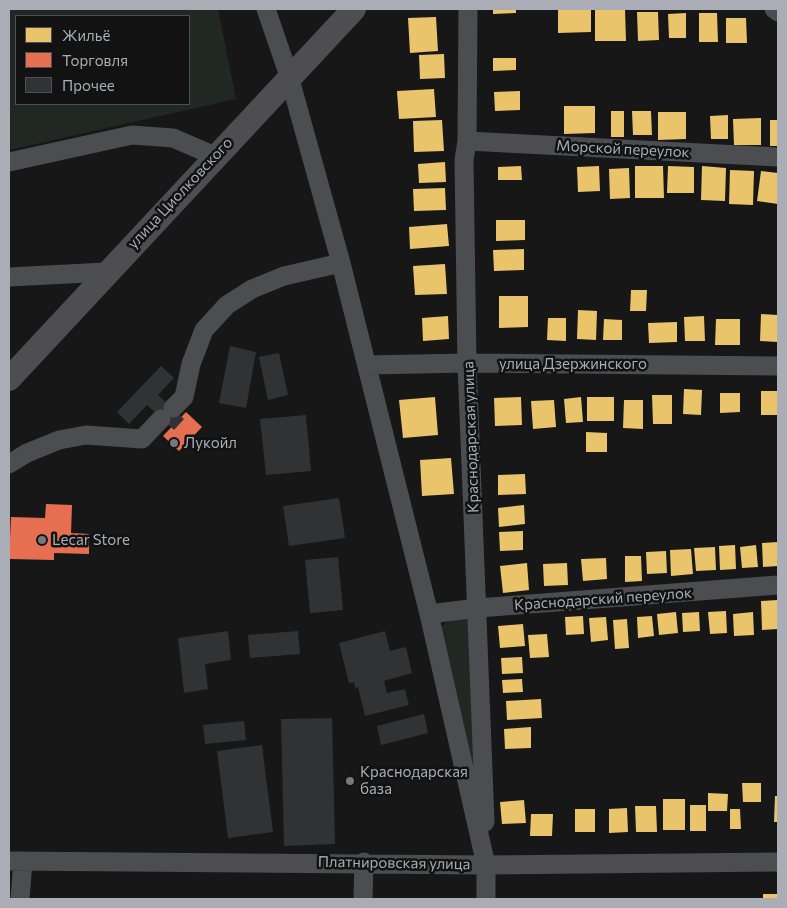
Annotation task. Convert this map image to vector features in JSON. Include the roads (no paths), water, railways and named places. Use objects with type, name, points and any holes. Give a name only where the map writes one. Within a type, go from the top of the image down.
[{"type":"main road","name":"улица Циолковского","points":[[9,379],[106,272],[354,9]]},
{"type":"street","name":"Краснодарская улица","points":[[266,9],[289,76],[341,263],[429,614],[486,865]]},
{"type":"street","name":"Краснодарская улица","points":[[468,9],[467,141],[464,160],[467,363],[478,608],[486,899]]},
{"type":"street","points":[[774,9],[778,12]]},
{"type":"street","points":[[9,162],[132,135],[173,138],[215,156]]},
{"type":"street","name":"Морской переулок","points":[[467,141],[778,157]]},
{"type":"street","points":[[9,464],[27,453],[59,440],[86,436],[142,439],[184,397],[191,364],[204,330],[227,305],[252,289],[284,276],[341,263]]},
{"type":"street","points":[[9,277],[106,272]]},
{"type":"street","name":"улица Дзержинского","points":[[367,365],[467,363],[778,366]]},
{"type":"street","name":"Краснодарский переулок","points":[[429,614],[478,608],[778,585]]},
{"type":"street","points":[[16,861],[20,899]]},
{"type":"street","name":"Платнировская улица","points":[[16,861],[364,862],[486,865],[778,862]]},
{"type":"street","points":[[363,899],[364,862]]},
{"type":"place","name":"Лукойл","points":[[174,443]]},
{"type":"place","name":"Lecar Store","points":[[42,540]]},
{"type":"place","name":"Краснодарская база","points":[[350,781]]}]
